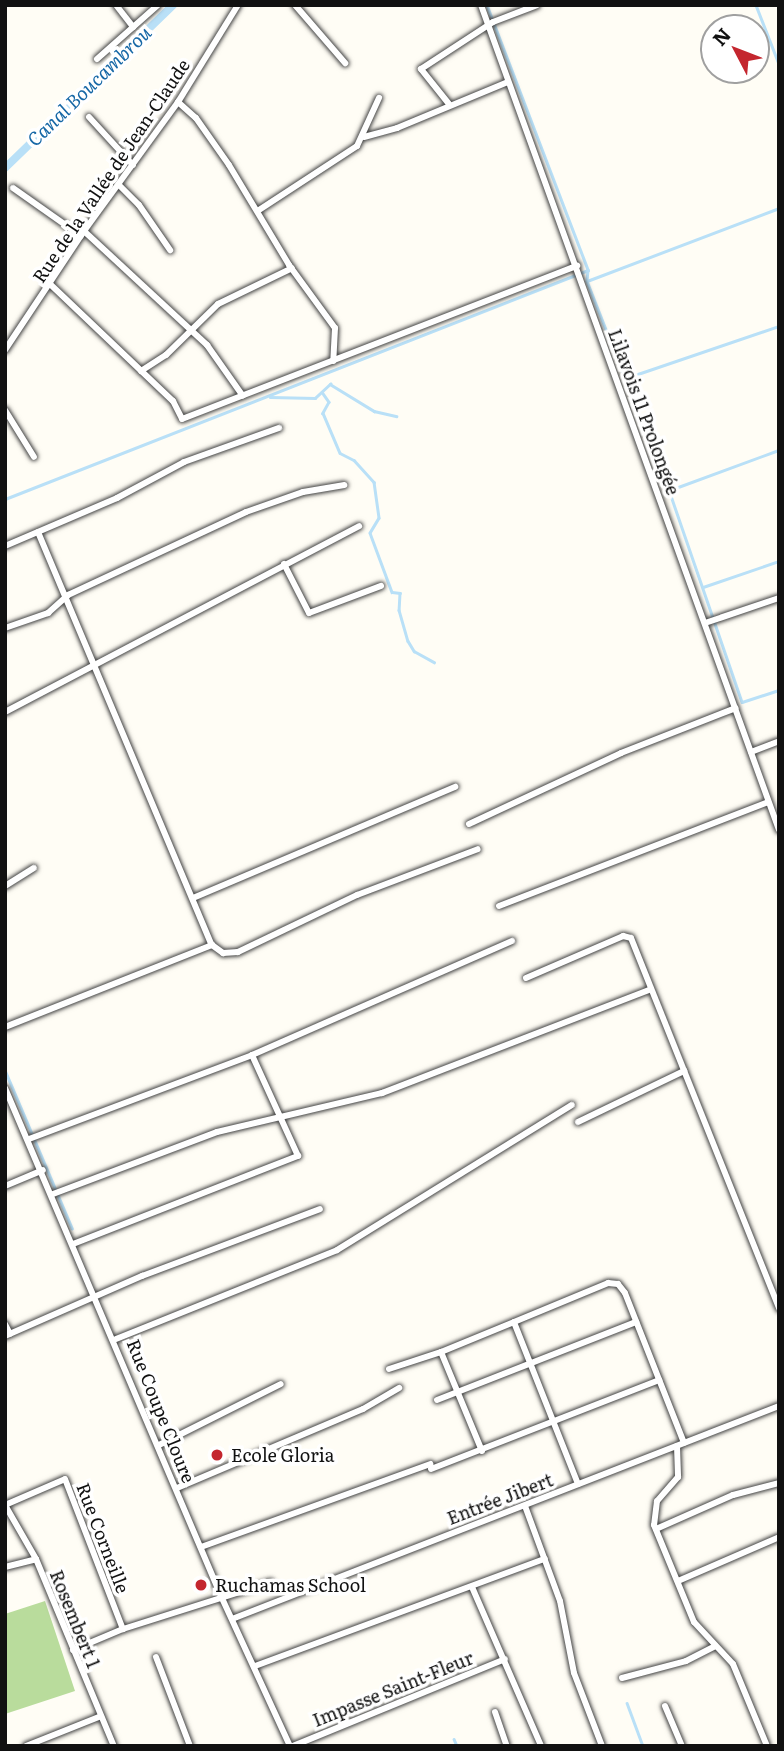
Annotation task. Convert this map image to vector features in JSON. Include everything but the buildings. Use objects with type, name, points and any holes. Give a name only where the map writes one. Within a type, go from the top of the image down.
[{"type":"street","points":[[116,5],[133,27]]},
{"type":"street","points":[[97,59],[158,5]]},
{"type":"street","name":"Rue de la Vallée de Jean-Claude","points":[[5,350],[82,234],[178,102],[238,5]]},
{"type":"street","points":[[295,5],[345,63]]},
{"type":"street","name":"Lilavois 11 Prolongée","points":[[481,5],[779,830]]},
{"type":"street","points":[[449,104],[421,69],[488,26],[537,5]]},
{"type":"street","points":[[364,136],[397,128],[449,104],[508,82]]},
{"type":"street","points":[[258,210],[357,146],[364,136],[365,119],[379,98]]},
{"type":"street","points":[[178,102],[196,118],[258,210],[292,268],[335,328],[333,361]]},
{"type":"street","points":[[89,117],[133,165]]},
{"type":"street","points":[[118,185],[139,205],[170,250]]},
{"type":"street","points":[[13,188],[82,234],[190,330],[223,363],[243,396]]},
{"type":"street","points":[[50,284],[173,401],[181,419],[577,266]]},
{"type":"street","points":[[141,371],[166,355],[218,304],[292,268]]},
{"type":"street","points":[[5,410],[34,457]]},
{"type":"street","points":[[5,546],[117,498],[163,471],[279,428]]},
{"type":"street","points":[[5,628],[48,613],[68,595],[246,512],[303,492],[344,485]]},
{"type":"street","points":[[5,712],[359,526]]},
{"type":"street","points":[[38,532],[68,595],[92,668],[212,945],[222,953],[238,952],[357,895],[478,849]]},
{"type":"street","points":[[284,565],[309,613],[381,586]]},
{"type":"street","points":[[705,623],[779,598]]},
{"type":"street","points":[[469,824],[621,753],[736,708]]},
{"type":"street","points":[[751,752],[779,741]]},
{"type":"street","points":[[192,898],[455,787]]},
{"type":"street","points":[[499,906],[768,802]]},
{"type":"street","points":[[5,886],[34,869]]},
{"type":"street","points":[[526,978],[626,935],[652,989],[779,1308]]},
{"type":"street","points":[[29,1139],[252,1055],[512,941]]},
{"type":"street","points":[[5,1027],[212,945]]},
{"type":"street","points":[[52,1194],[157,1152],[279,1117],[382,1093],[652,989]]},
{"type":"street","points":[[73,1244],[298,1156],[252,1055]]},
{"type":"street","points":[[578,1122],[684,1071]]},
{"type":"street","name":"Rue Coupe Cloure","points":[[5,1087],[7,1098],[29,1139],[116,1339],[221,1596],[291,1746]]},
{"type":"street","points":[[116,1339],[337,1250],[572,1105]]},
{"type":"street","points":[[5,1186],[43,1170]]},
{"type":"street","points":[[5,1324],[8,1335],[96,1297],[320,1209]]},
{"type":"street","points":[[389,1369],[441,1352],[615,1282],[625,1293],[684,1443]]},
{"type":"street","points":[[514,1322],[578,1484]]},
{"type":"street","points":[[437,1400],[636,1322]]},
{"type":"street","points":[[441,1352],[482,1451]]},
{"type":"street","points":[[201,1547],[431,1466],[482,1451],[659,1380]]},
{"type":"street","points":[[159,1445],[281,1384]]},
{"type":"street","points":[[177,1488],[363,1409],[399,1388]]},
{"type":"street","name":"Entrée Jibert","points":[[232,1619],[779,1406]]},
{"type":"street","points":[[677,1446],[678,1477],[657,1501],[653,1513],[656,1529],[694,1622],[733,1664],[767,1746]]},
{"type":"street","name":"Rue Corneille","points":[[5,1505],[65,1479],[123,1629]]},
{"type":"street","points":[[656,1529],[733,1495],[779,1483]]},
{"type":"street","name":"Rosembert 1","points":[[5,1505],[36,1559],[99,1717],[114,1746]]},
{"type":"street","points":[[525,1506],[560,1601],[573,1673],[602,1746]]},
{"type":"street","points":[[678,1581],[779,1537]]},
{"type":"street","points":[[5,1567],[36,1559]]},
{"type":"street","points":[[255,1666],[545,1559]]},
{"type":"street","points":[[73,1650],[123,1629],[221,1596],[271,1583]]},
{"type":"street","points":[[472,1587],[541,1746]]},
{"type":"street","points":[[622,1678],[686,1661],[715,1646]]},
{"type":"street","points":[[156,1657],[190,1746]]},
{"type":"street","name":"Impasse Saint-Fleur","points":[[291,1746],[505,1659]]},
{"type":"street","points":[[665,1706],[682,1746]]},
{"type":"street","points":[[495,1712],[507,1746]]},
{"type":"street","points":[[26,1746],[99,1717]]},
{"type":"green space","points":[[45,1601],[75,1691],[5,1714],[5,1614]]},
{"type":"waterway","name":"Canal Boucambrou","points":[[5,168],[173,5]]},
{"type":"waterway","points":[[487,5],[588,270],[587,281],[669,490],[742,702],[779,690]]},
{"type":"waterway","points":[[756,5],[779,64]]},
{"type":"waterway","points":[[587,281],[779,208]]},
{"type":"waterway","points":[[5,499],[588,270]]},
{"type":"waterway","points":[[626,378],[779,326]]},
{"type":"waterway","points":[[270,397],[315,398],[330,384],[374,411],[396,416]]},
{"type":"waterway","points":[[322,392],[329,402],[323,413],[340,453],[354,460],[374,482],[379,518],[370,533],[392,592],[400,593],[399,610],[408,641],[414,651],[434,662]]},
{"type":"waterway","points":[[670,490],[779,450]]},
{"type":"waterway","points":[[703,587],[779,561]]},
{"type":"waterway","points":[[5,1070],[72,1228]]},
{"type":"waterway","points":[[627,1703],[643,1746]]},
{"type":"waterway","points":[[454,1739],[457,1746]]},
{"type":"place","name":"Ecole Gloria","points":[[217,1455]]},
{"type":"place","name":"Ruchamas School","points":[[201,1585]]}]
